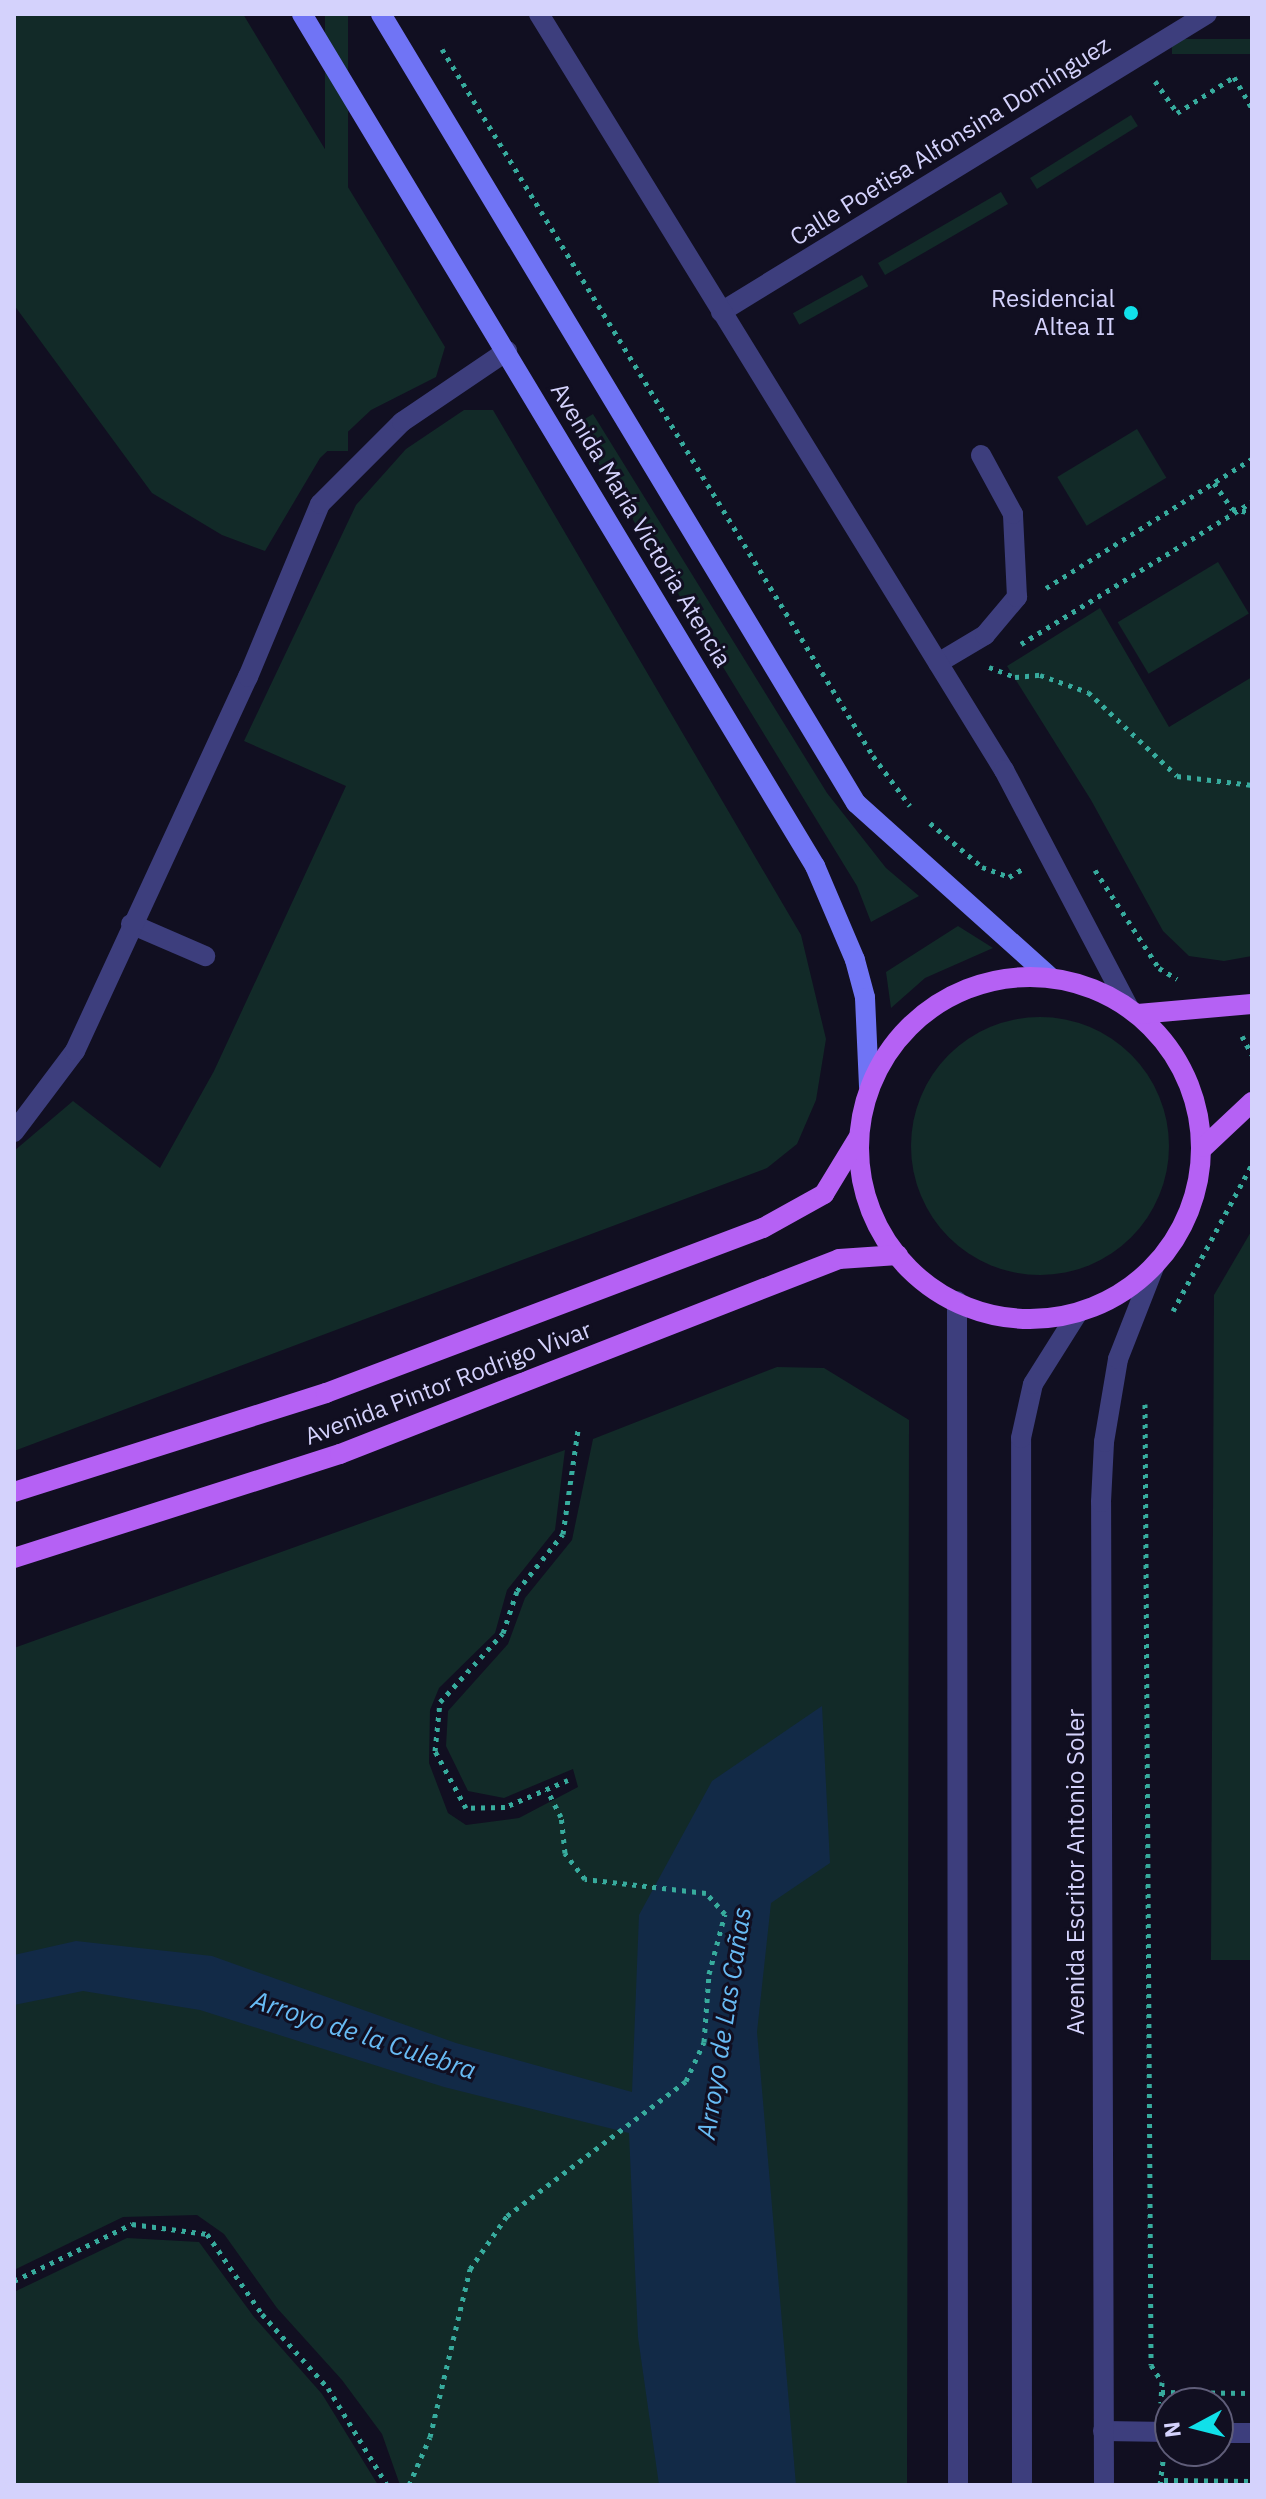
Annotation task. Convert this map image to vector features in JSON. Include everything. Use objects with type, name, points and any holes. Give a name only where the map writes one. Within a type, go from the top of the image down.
[{"type":"main road","name":"Avenida María Victoria Atencia","points":[[302,14],[815,866],[855,960],[865,998],[869,1087]]},
{"type":"main road","name":"Avenida María Victoria Atencia","points":[[381,14],[856,803],[1050,977]]},
{"type":"main road","points":[[1050,977],[1096,989],[1133,1010],[1168,1046],[1189,1085],[1204,1147],[1183,1226],[1154,1267],[1114,1298],[1077,1314],[1037,1320],[979,1312],[926,1285],[898,1255],[865,1196],[858,1138],[869,1087],[890,1047],[921,1014],[959,991],[1003,978],[1050,977]]},
{"type":"main road","points":[[1133,1010],[1252,1004]]},
{"type":"main road","points":[[1204,1147],[1252,1102]]},
{"type":"main road","name":"Avenida Pintor Rodrigo Vivar","points":[[14,1492],[326,1393],[763,1228],[824,1194],[858,1138]]},
{"type":"main road","name":"Avenida Pintor Rodrigo Vivar","points":[[14,1558],[340,1454],[839,1259],[898,1255]]},
{"type":"street","points":[[539,14],[938,663],[1133,1010]]},
{"type":"street","name":"Calle Poetisa Alfonsina Domínguez","points":[[721,312],[1207,14]]},
{"type":"street","points":[[14,1132],[75,1051],[131,924],[248,677],[320,504],[402,422],[507,351]]},
{"type":"street","points":[[938,663],[985,635],[1017,597],[1013,514],[981,455]]},
{"type":"street","points":[[131,924],[205,956]]},
{"type":"street","name":"Avenida Escritor Antonio Soler","points":[[1104,2485],[1101,1502],[1104,1442],[1118,1359],[1154,1267]]},
{"type":"street","points":[[957,1301],[958,2485]]},
{"type":"street","points":[[1022,2485],[1021,1438],[1033,1384],[1077,1314]]},
{"type":"street","points":[[1103,2431],[1154,2432]]},
{"type":"path","points":[[437,41],[873,756],[911,808],[982,867],[1009,877],[1048,854],[1074,844],[1159,968],[1183,983]]},
{"type":"path","points":[[1137,57],[1177,113],[1234,77],[1252,108]]},
{"type":"path","points":[[1046,587],[1252,459]]},
{"type":"path","points":[[1214,483],[1232,509],[1252,513]]},
{"type":"path","points":[[1012,650],[1252,502]]},
{"type":"path","points":[[966,646],[987,666],[1015,677],[1040,675],[1088,692],[1177,776],[1252,785]]},
{"type":"path","points":[[1226,1006],[1252,1055]]},
{"type":"path","points":[[1167,1321],[1252,1164]]},
{"type":"path","points":[[1145,1398],[1151,2365],[1159,2387]]},
{"type":"path","points":[[568,1780],[505,1807],[466,1808],[435,1751],[440,1702],[503,1633],[517,1591],[563,1534],[578,1430]]},
{"type":"path","points":[[409,2485],[430,2437],[470,2269],[507,2216],[686,2081],[704,2042],[709,1974],[725,1914],[706,1893],[585,1879],[565,1853],[561,1817],[547,1789]]},
{"type":"path","points":[[14,2281],[132,2224],[207,2234],[262,2314],[328,2388],[387,2485]]},
{"type":"path","points":[[1162,2482],[1252,2481]]},
{"type":"green space","points":[[14,14],[243,14],[445,347],[436,377],[371,410],[320,458],[265,551],[222,535],[152,493],[14,305]]},
{"type":"green space","points":[[325,14],[348,14],[348,451],[325,451]]},
{"type":"green space","points":[[1172,39],[1252,39],[1252,54],[1172,54]]},
{"type":"green space","points":[[1131,115],[1138,126],[1037,189],[1030,178]]},
{"type":"green space","points":[[1001,192],[1008,204],[885,275],[878,263]]},
{"type":"green space","points":[[862,275],[868,286],[799,325],[793,313]]},
{"type":"green space","points":[[464,410],[493,410],[801,935],[826,1039],[816,1100],[797,1144],[767,1168],[14,1451],[14,1151],[73,1101],[160,1168],[214,1071],[346,786],[244,741],[356,505],[406,449]]},
{"type":"green space","points":[[593,414],[827,793],[886,868],[919,896],[871,922],[857,886],[575,425]]},
{"type":"green space","points":[[1137,429],[1166,478],[1087,526],[1057,477]]},
{"type":"green space","points":[[1218,562],[1249,613],[1149,674],[1118,622]]},
{"type":"green space","points":[[1100,608],[1169,727],[1252,677],[1252,956],[1224,961],[1189,956],[1163,931],[1091,800],[1007,666]]},
{"type":"green space","points":[[958,926],[993,948],[925,978],[891,1008],[886,972]]},
{"type":"green space","points":[[1040,1017],[1089,1027],[1131,1055],[1159,1097],[1169,1146],[1159,1195],[1131,1237],[1089,1265],[1040,1275],[991,1265],[949,1237],[921,1195],[911,1146],[921,1097],[949,1055],[991,1027]]},
{"type":"green space","points":[[1252,1230],[1251,1960],[1211,1960],[1214,1295]]},
{"type":"green space","points":[[777,1367],[824,1368],[909,1420],[907,2485],[400,2485],[382,2434],[342,2380],[277,2308],[224,2234],[197,2215],[123,2217],[14,2270],[14,1648],[565,1450],[555,1530],[507,1590],[495,1633],[439,1688],[430,1710],[429,1763],[448,1813],[466,1825],[519,1818],[578,1787],[573,1769],[504,1798],[468,1791],[446,1746],[448,1711],[508,1644],[525,1598],[572,1540],[593,1439]]},
{"type":"green space","points":[[127,2238],[199,2242],[254,2317],[322,2394],[378,2485],[14,2485],[14,2292]]},
{"type":"water","points":[[822,1706],[830,1863],[771,1903],[757,2032],[796,2485],[659,2485],[638,2337],[629,2133],[444,2087],[200,2010],[83,1991],[14,2005],[14,1955],[76,1941],[212,1956],[456,2043],[632,2092],[639,1915],[712,1781]]},
{"type":"place","name":"Residencial Altea II","points":[[1131,313]]},
{"type":"water label","name":"Arroyo de Las Cañas","points":[[724,2023]]},
{"type":"water label","name":"Arroyo de la Culebra","points":[[364,2035]]}]
